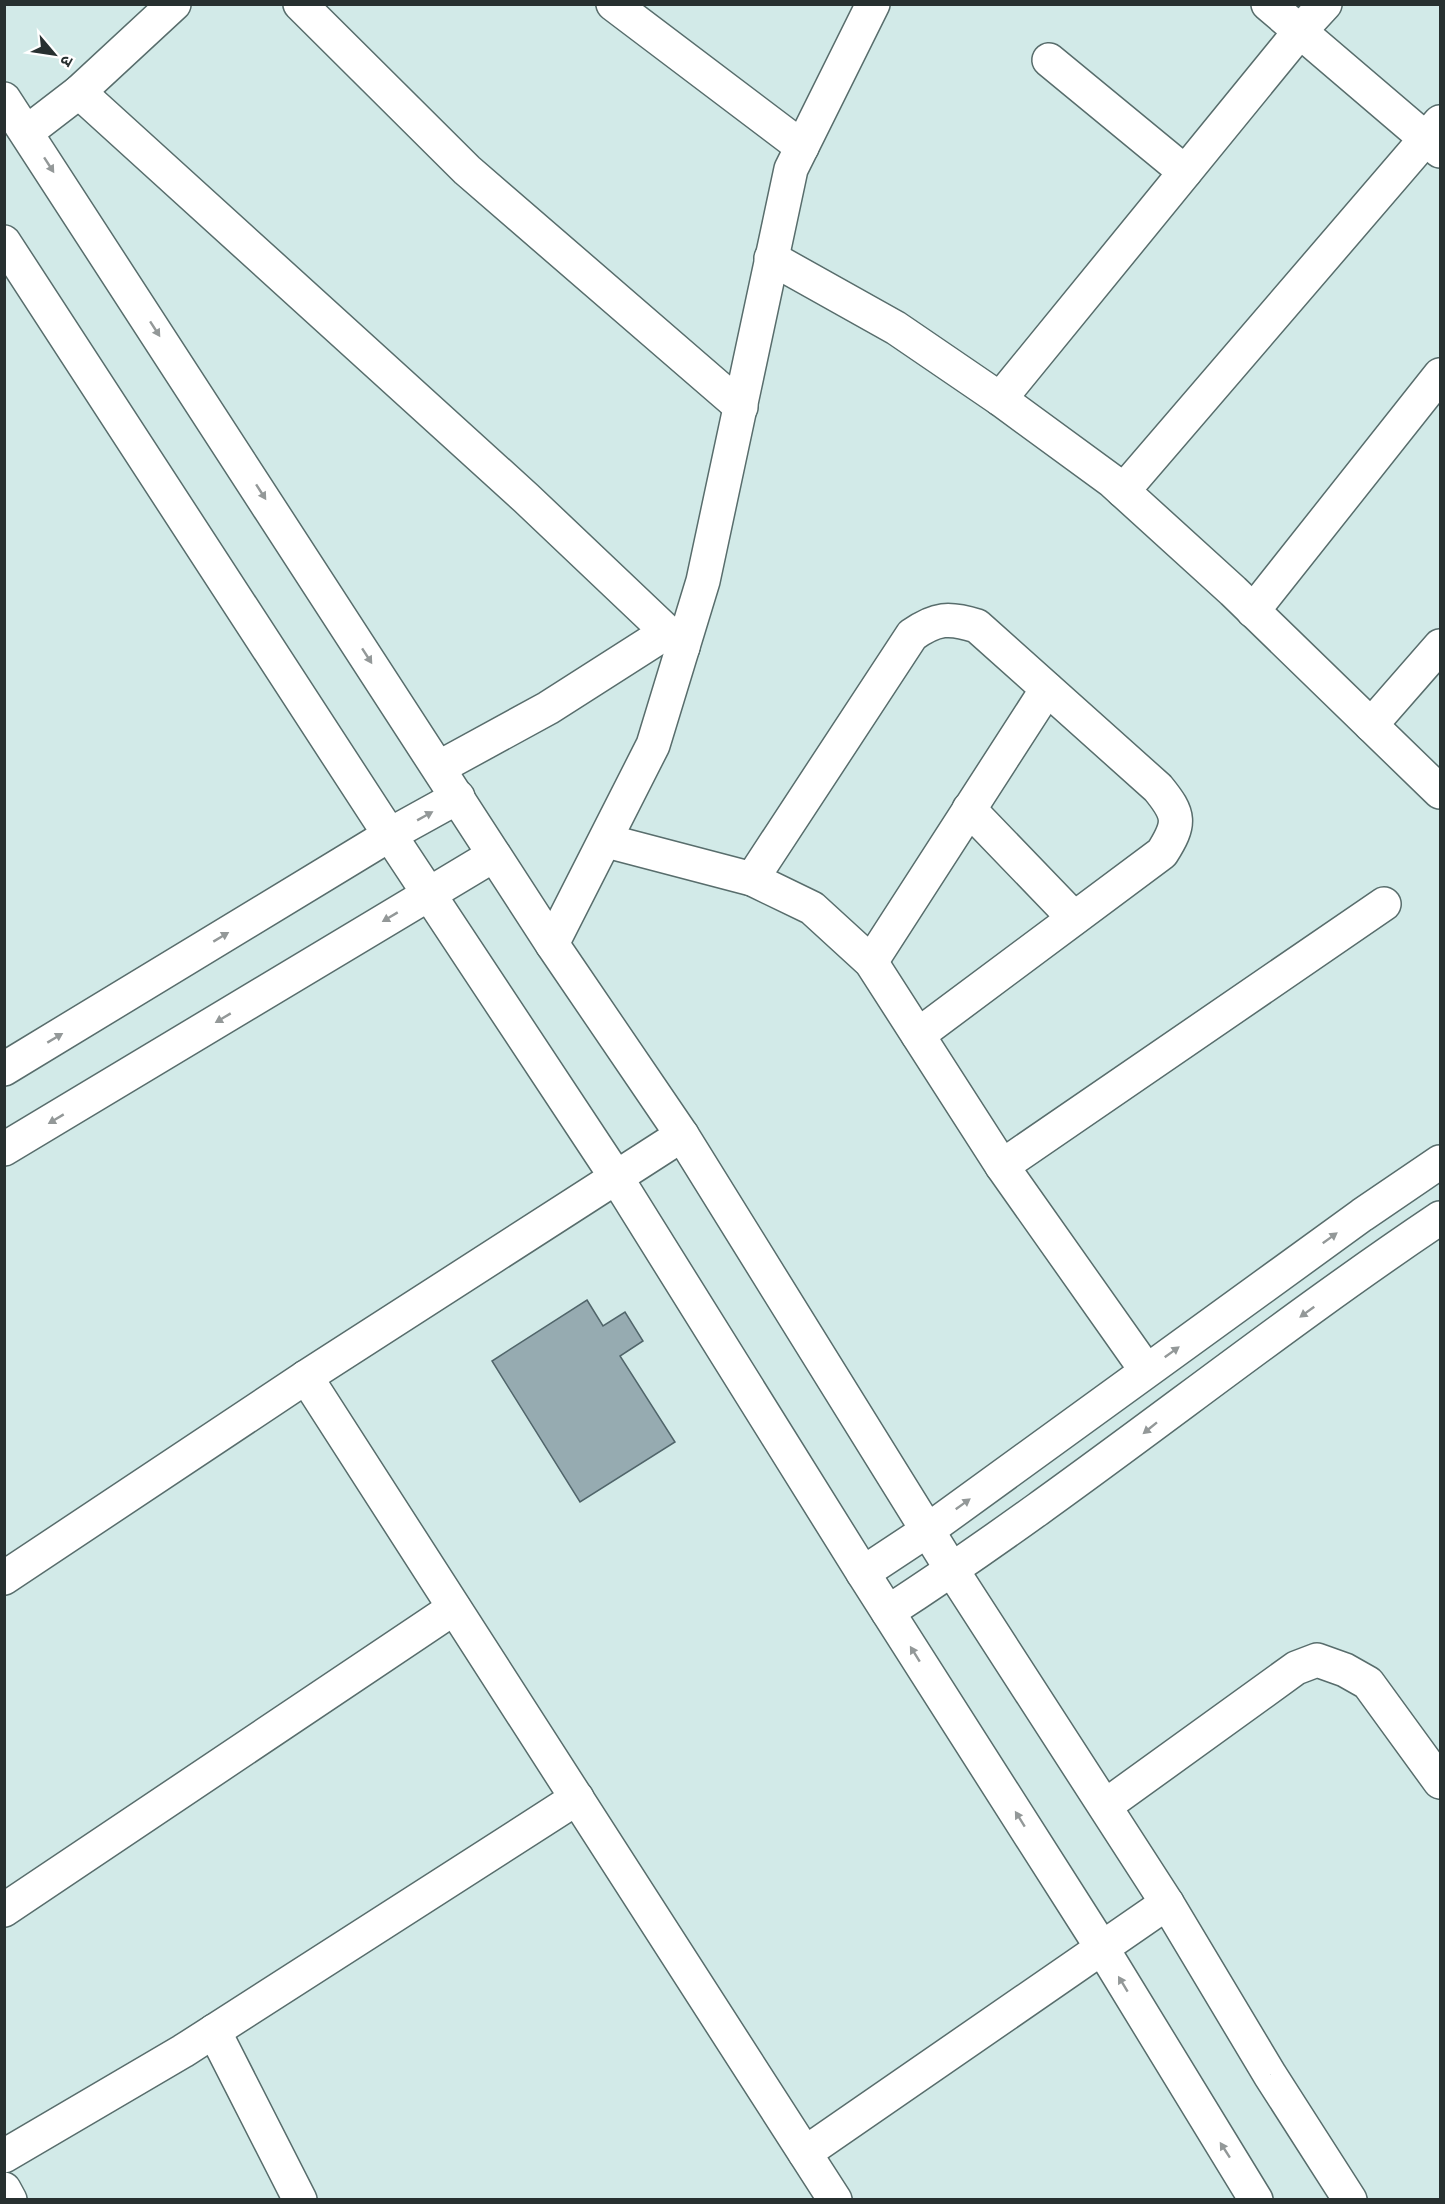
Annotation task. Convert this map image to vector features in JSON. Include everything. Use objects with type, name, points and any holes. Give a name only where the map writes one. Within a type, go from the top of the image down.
[{"type":"street","points":[[27,132],[78,92],[174,4]]},
{"type":"street","points":[[300,4],[467,170],[741,407]]},
{"type":"street","points":[[613,4],[802,147]]},
{"type":"street","points":[[552,944],[607,841],[653,745],[675,640],[703,581],[791,169],[873,4]]},
{"type":"street","points":[[1123,491],[1436,137],[1268,4]]},
{"type":"street","points":[[1000,399],[1300,30],[1325,4]]},
{"type":"street","points":[[1048,60],[1185,172]]},
{"type":"street","points":[[78,92],[526,498],[675,640]]},
{"type":"street","points":[[4,99],[440,767],[552,944],[682,1135],[952,1570],[1105,1806],[1270,2075],[1350,2199]]},
{"type":"street","points":[[4,242],[616,1177],[863,1573],[1102,1948],[1256,2199]]},
{"type":"street","points":[[771,258],[896,328],[1000,399],[1123,491],[1253,611],[1440,792]]},
{"type":"street","points":[[1253,611],[1440,376]]},
{"type":"street","points":[[752,879],[912,634],[930,622],[956,620],[977,626],[1158,788],[1174,809],[1176,830],[1162,853],[918,1035]]},
{"type":"street","points":[[440,767],[675,640]]},
{"type":"street","points":[[1371,725],[1440,646]]},
{"type":"street","points":[[871,962],[1047,688]]},
{"type":"street","points":[[4,1069],[391,834],[458,797]]},
{"type":"street","points":[[969,809],[1074,918]]},
{"type":"street","points":[[607,841],[752,879],[812,908],[871,962],[1002,1166],[1146,1371]]},
{"type":"street","points":[[4,1149],[494,855]]},
{"type":"street","points":[[1002,1166],[1384,904]]},
{"type":"street","points":[[4,1578],[306,1377],[682,1135]]},
{"type":"street","points":[[863,1573],[928,1530],[1362,1215],[1440,1162]]},
{"type":"street","points":[[888,1612],[952,1570],[1115,1455],[1174,1408],[1440,1218]]},
{"type":"street","points":[[306,1377],[835,2199]]},
{"type":"street","points":[[4,1910],[454,1608]]},
{"type":"street","points":[[1105,1806],[1296,1668],[1317,1660],[1368,1683],[1440,1782]]},
{"type":"street","points":[[4,2156],[214,2031],[577,1798]]},
{"type":"street","points":[[805,2152],[1167,1904]]},
{"type":"street","points":[[214,2031],[300,2199]]},
{"type":"street","points":[[4,2189],[10,2199]]},
{"type":"building","points":[[587,1300],[603,1326],[625,1312],[643,1341],[620,1356],[675,1442],[580,1502],[492,1361]]}]
